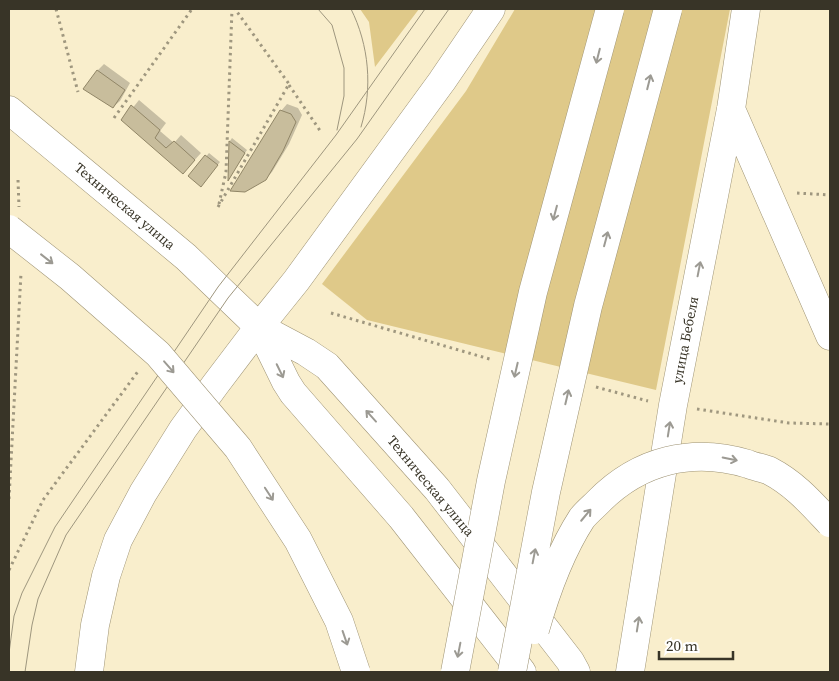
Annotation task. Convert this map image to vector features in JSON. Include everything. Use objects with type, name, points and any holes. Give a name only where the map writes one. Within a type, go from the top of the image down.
[{"type":"main road","points":[[89,672],[95,625],[106,576],[118,540],[143,493],[183,429],[259,327],[296,282],[442,82],[491,9]]},
{"type":"main road","points":[[455,672],[491,481],[534,292],[610,9]]},
{"type":"main road","points":[[512,672],[546,492],[588,306],[668,9]]},
{"type":"main road","name":"улица Бебеля","points":[[630,672],[673,405],[731,109],[746,9]]},
{"type":"main road","points":[[731,109],[830,336]]},
{"type":"main road","name":"Техническая улица","points":[[9,110],[186,257],[259,327],[306,352],[327,366],[437,489],[570,661],[576,672]]},
{"type":"main road","points":[[9,229],[70,277],[158,354],[238,448],[298,540],[339,621],[356,672]]},
{"type":"main road","name":"Техническая улица","points":[[259,327],[293,393],[401,517],[523,672]]},
{"type":"main road","points":[[523,672],[542,604],[557,564],[583,516],[612,487],[649,466],[693,456],[729,458],[762,468],[770,471],[802,493],[830,524]]},
{"type":"path","points":[[56,9],[78,92]]},
{"type":"path","points":[[114,118],[192,9]]},
{"type":"path","points":[[234,9],[226,172],[218,207],[289,84]]},
{"type":"path","points":[[234,9],[289,84],[321,132]]},
{"type":"path","points":[[793,192],[830,194]]},
{"type":"path","points":[[9,499],[21,271]]},
{"type":"path","points":[[331,313],[480,356]]},
{"type":"path","points":[[9,570],[44,500],[140,369]]},
{"type":"path","points":[[695,408],[789,423],[830,424]]},
{"type":"shaded area","points":[[360,9],[419,9],[375,67],[369,22]]},
{"type":"shaded area","points":[[515,9],[730,9],[656,390],[367,320],[322,284],[466,91]]},
{"type":"building","points":[[97,70],[125,90],[113,108],[83,89]]},
{"type":"building","points":[[131,105],[160,130],[155,138],[166,148],[174,141],[195,160],[183,174],[121,120]]},
{"type":"building","points":[[280,110],[291,114],[296,122],[283,151],[266,180],[245,192],[230,191]]},
{"type":"building","points":[[229,141],[245,153],[228,181]]},
{"type":"building","points":[[205,155],[218,165],[201,187],[188,176]]},
{"type":"tram line","points":[[318,9],[332,25],[344,68],[344,96],[337,130]]},
{"type":"tram line","points":[[351,9],[362,37],[367,67],[367,97],[361,127]]},
{"type":"tram line","points":[[9,653],[14,616],[22,593],[55,527],[218,287],[336,135],[425,9]]},
{"type":"tram line","points":[[25,672],[38,599],[66,535],[228,298],[357,139],[449,9]]}]
